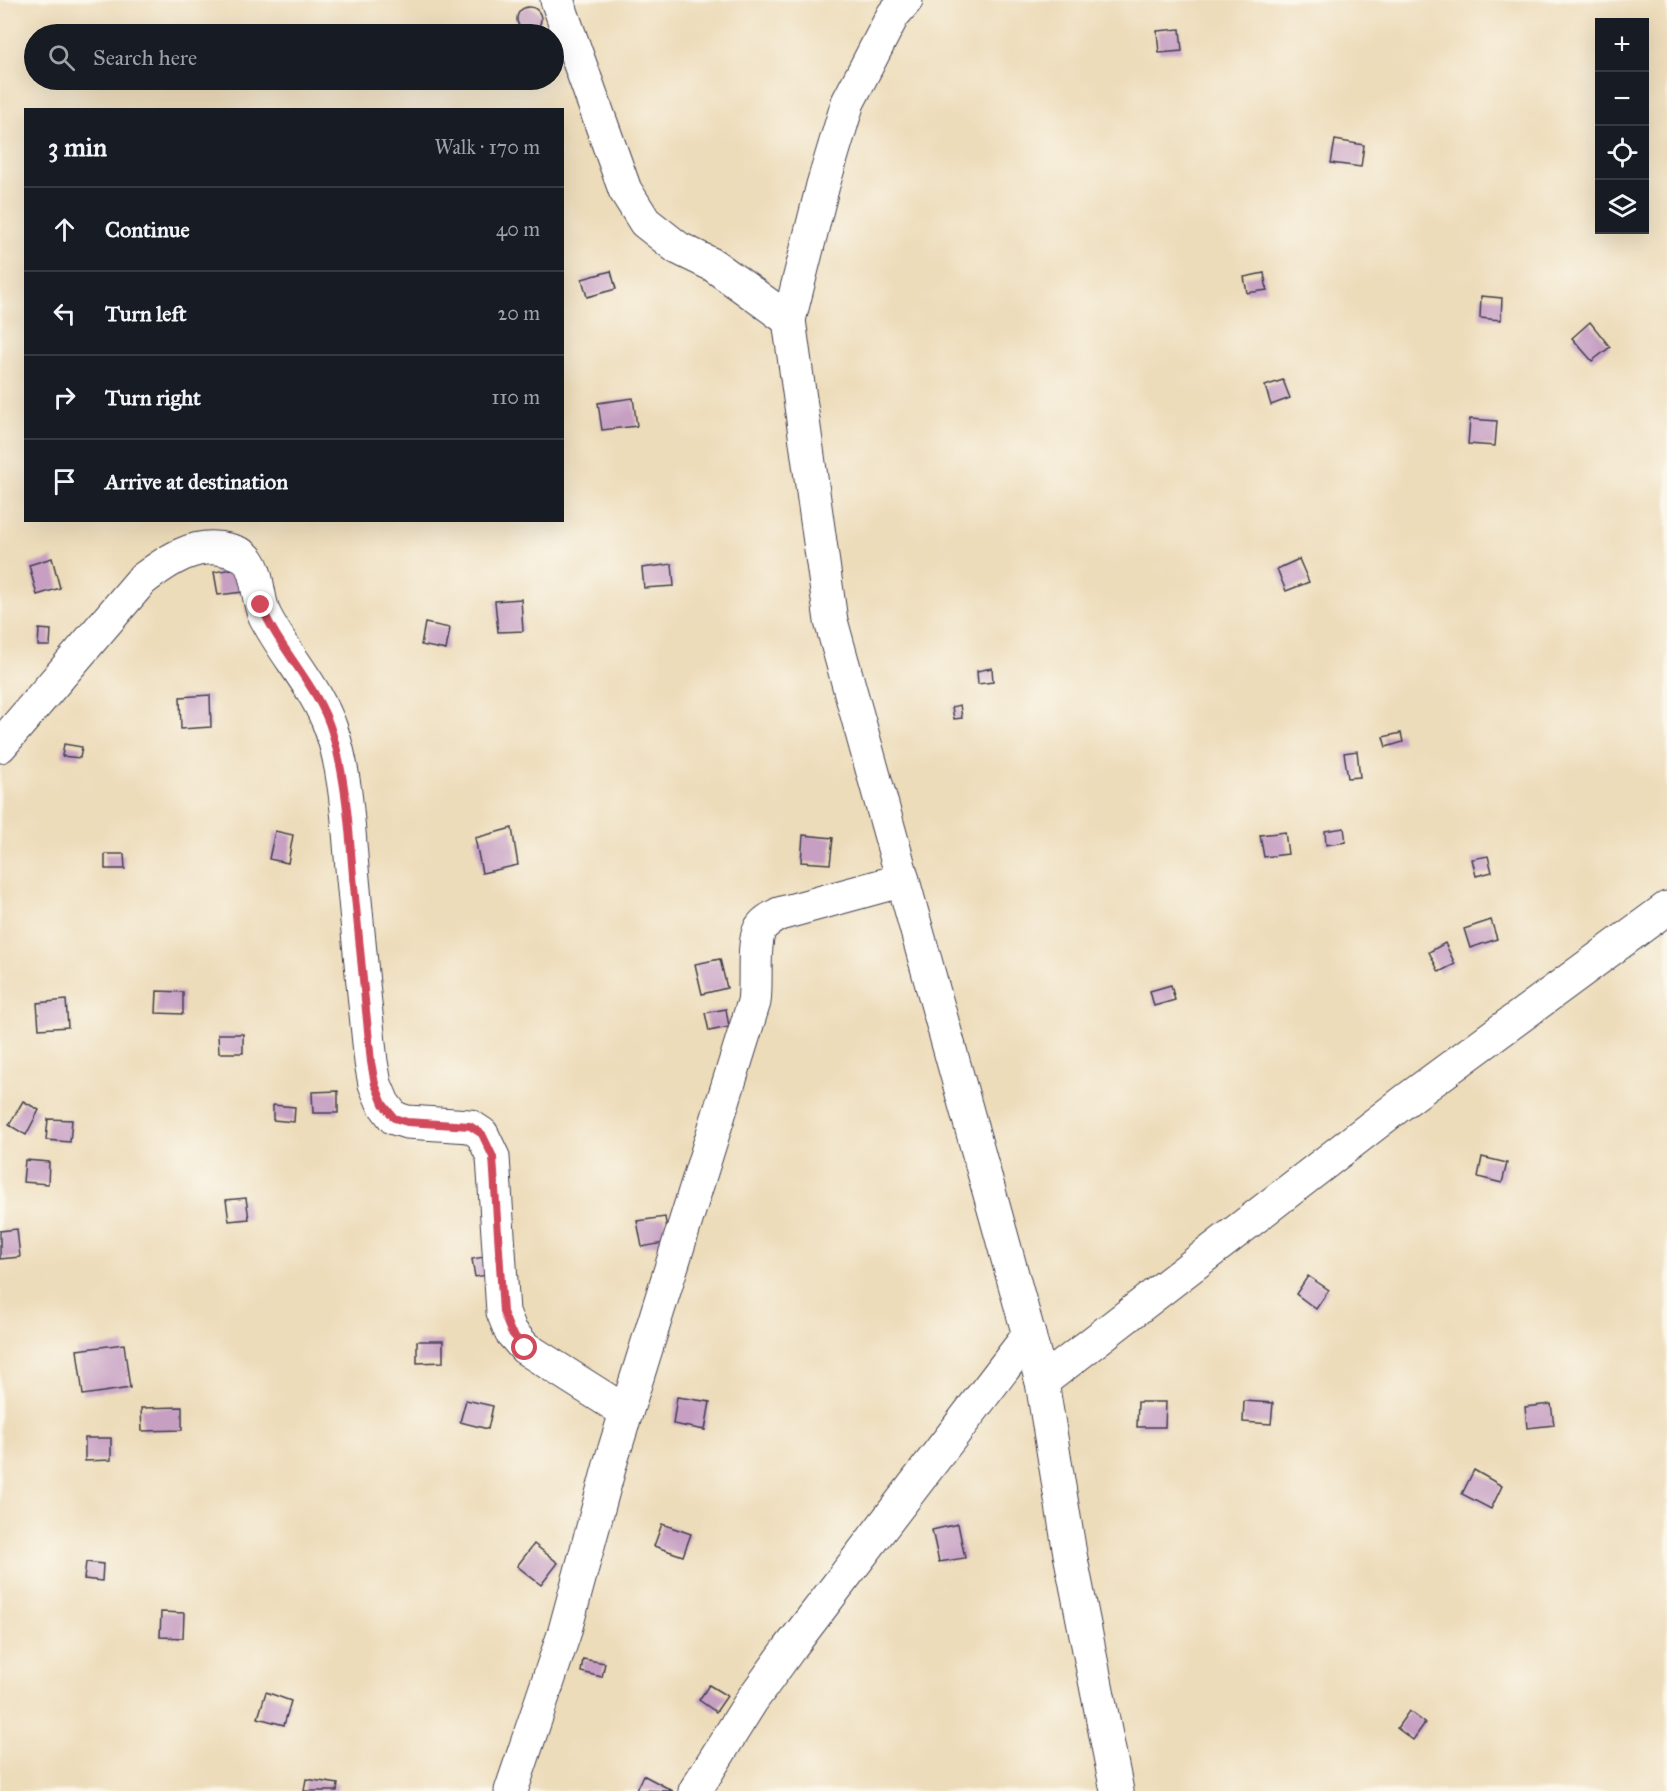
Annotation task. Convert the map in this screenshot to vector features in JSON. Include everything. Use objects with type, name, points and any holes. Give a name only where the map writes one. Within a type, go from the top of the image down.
[{"type":"street","points":[[557,0],[625,190],[645,222],[678,248],[713,265],[789,320]]},
{"type":"street","points":[[906,0],[893,15],[848,102],[823,185],[789,320],[831,621],[1042,1382],[1070,1554],[1117,1791]]},
{"type":"street","points":[[0,746],[142,580],[162,565],[179,555],[196,549],[210,548],[240,553],[248,561],[265,616],[320,700],[332,730],[344,783],[371,1062],[375,1084],[383,1104],[394,1118],[407,1122],[470,1126],[482,1134],[493,1157],[503,1312],[511,1332],[525,1348],[626,1412]]},
{"type":"street","points":[[511,1791],[564,1634],[611,1461],[754,1002],[757,942],[761,928],[769,919],[779,914],[903,880]]},
{"type":"street","points":[[1042,1382],[1405,1101],[1667,908]]},
{"type":"street","points":[[695,1791],[752,1700],[789,1649],[1029,1335]]},
{"type":"building","points":[[525,8],[533,8],[540,15],[539,24],[518,23],[518,15]]},
{"type":"building","points":[[1180,29],[1182,51],[1159,53],[1157,31]]},
{"type":"building","points":[[1335,140],[1364,145],[1361,167],[1331,163]]},
{"type":"building","points":[[611,271],[616,289],[587,297],[582,279]]},
{"type":"building","points":[[1264,273],[1267,290],[1247,293],[1244,277]]},
{"type":"building","points":[[1481,296],[1502,298],[1501,320],[1480,318]]},
{"type":"building","points":[[1590,322],[1610,347],[1592,361],[1572,338]]},
{"type":"building","points":[[1283,380],[1290,398],[1271,405],[1265,386]]},
{"type":"building","points":[[633,398],[637,426],[602,430],[598,403]]},
{"type":"building","points":[[1470,419],[1497,421],[1495,446],[1468,444]]},
{"type":"building","points":[[52,558],[60,588],[37,595],[29,565]]},
{"type":"building","points":[[1299,559],[1309,582],[1286,591],[1277,569]]},
{"type":"building","points":[[672,564],[674,586],[644,588],[642,568]]},
{"type":"building","points":[[239,568],[243,592],[218,595],[214,572]]},
{"type":"building","points":[[521,599],[523,631],[498,632],[495,601]]},
{"type":"building","points":[[425,623],[450,628],[446,650],[421,645]]},
{"type":"building","points":[[39,629],[51,630],[50,646],[38,646]]},
{"type":"building","points":[[992,668],[993,682],[978,684],[977,671]]},
{"type":"building","points":[[210,695],[211,727],[181,729],[180,697]]},
{"type":"building","points":[[960,705],[962,718],[954,719],[952,707]]},
{"type":"building","points":[[1401,733],[1403,742],[1386,747],[1383,737]]},
{"type":"building","points":[[64,744],[82,747],[80,758],[62,756]]},
{"type":"building","points":[[1357,751],[1360,777],[1348,778],[1344,753]]},
{"type":"building","points":[[512,828],[518,865],[482,873],[475,838]]},
{"type":"building","points":[[1344,828],[1346,842],[1326,845],[1325,831]]},
{"type":"building","points":[[275,831],[293,835],[288,863],[269,859]]},
{"type":"building","points":[[1285,832],[1288,854],[1264,857],[1260,835]]},
{"type":"building","points":[[803,835],[833,838],[830,864],[801,862]]},
{"type":"building","points":[[105,854],[124,854],[125,869],[105,869]]},
{"type":"building","points":[[1488,856],[1492,872],[1476,876],[1472,859]]},
{"type":"building","points":[[1491,920],[1497,939],[1470,948],[1464,929]]},
{"type":"building","points":[[1445,943],[1455,964],[1439,972],[1429,952]]},
{"type":"building","points":[[720,959],[727,988],[702,994],[695,964]]},
{"type":"building","points":[[1171,985],[1175,1000],[1154,1006],[1150,991]]},
{"type":"building","points":[[157,991],[183,992],[183,1014],[156,1013]]},
{"type":"building","points":[[66,1000],[68,1027],[39,1029],[37,1003]]},
{"type":"building","points":[[726,1009],[729,1027],[709,1031],[705,1013]]},
{"type":"building","points":[[218,1034],[243,1034],[243,1053],[219,1053]]},
{"type":"building","points":[[338,1091],[338,1113],[313,1113],[312,1092]]},
{"type":"building","points":[[23,1101],[39,1110],[26,1135],[9,1125]]},
{"type":"building","points":[[273,1105],[295,1107],[294,1122],[273,1120]]},
{"type":"building","points":[[48,1119],[72,1120],[70,1142],[46,1140]]},
{"type":"building","points":[[1482,1157],[1507,1163],[1502,1183],[1478,1177]]},
{"type":"building","points":[[25,1160],[49,1162],[48,1184],[23,1182]]},
{"type":"building","points":[[246,1198],[249,1219],[229,1221],[226,1200]]},
{"type":"building","points":[[665,1217],[669,1242],[642,1247],[637,1221]]},
{"type":"building","points":[[17,1229],[20,1257],[0,1259],[0,1231]]},
{"type":"building","points":[[490,1256],[494,1274],[475,1277],[472,1259]]},
{"type":"building","points":[[1308,1276],[1329,1290],[1316,1309],[1296,1294]]},
{"type":"building","points":[[417,1341],[443,1341],[443,1362],[417,1363]]},
{"type":"building","points":[[124,1344],[130,1388],[83,1395],[77,1350]]},
{"type":"building","points":[[677,1397],[710,1402],[705,1430],[673,1424]]},
{"type":"building","points":[[466,1400],[493,1406],[488,1429],[460,1422]]},
{"type":"building","points":[[1244,1401],[1273,1403],[1271,1424],[1243,1422]]},
{"type":"building","points":[[1138,1402],[1166,1402],[1165,1427],[1137,1427]]},
{"type":"building","points":[[1551,1404],[1554,1425],[1527,1428],[1525,1407]]},
{"type":"building","points":[[182,1407],[182,1430],[142,1431],[141,1408]]},
{"type":"building","points":[[85,1438],[111,1438],[111,1460],[85,1461]]},
{"type":"building","points":[[1474,1470],[1502,1486],[1491,1509],[1462,1494]]},
{"type":"building","points":[[662,1524],[691,1534],[683,1556],[654,1546]]},
{"type":"building","points":[[958,1524],[965,1558],[939,1562],[932,1530]]},
{"type":"building","points":[[534,1544],[558,1563],[541,1585],[517,1566]]},
{"type":"building","points":[[86,1562],[103,1564],[102,1581],[84,1579]]},
{"type":"building","points":[[161,1612],[184,1613],[183,1638],[160,1637]]},
{"type":"building","points":[[583,1659],[605,1663],[602,1677],[581,1672]]},
{"type":"building","points":[[709,1685],[727,1696],[716,1712],[699,1700]]},
{"type":"building","points":[[266,1692],[291,1701],[284,1725],[258,1718]]},
{"type":"building","points":[[1409,1711],[1425,1723],[1413,1740],[1397,1728]]},
{"type":"building","points":[[643,1775],[673,1791],[636,1790]]},
{"type":"building","points":[[306,1779],[338,1784],[337,1791],[304,1791]]},
{"type":"route","points":[[261,605],[265,616],[299,671],[320,700],[332,730],[344,783],[375,1084],[383,1104],[394,1118],[407,1122],[470,1126],[482,1134],[493,1157],[503,1312],[511,1332],[525,1348]]}]
